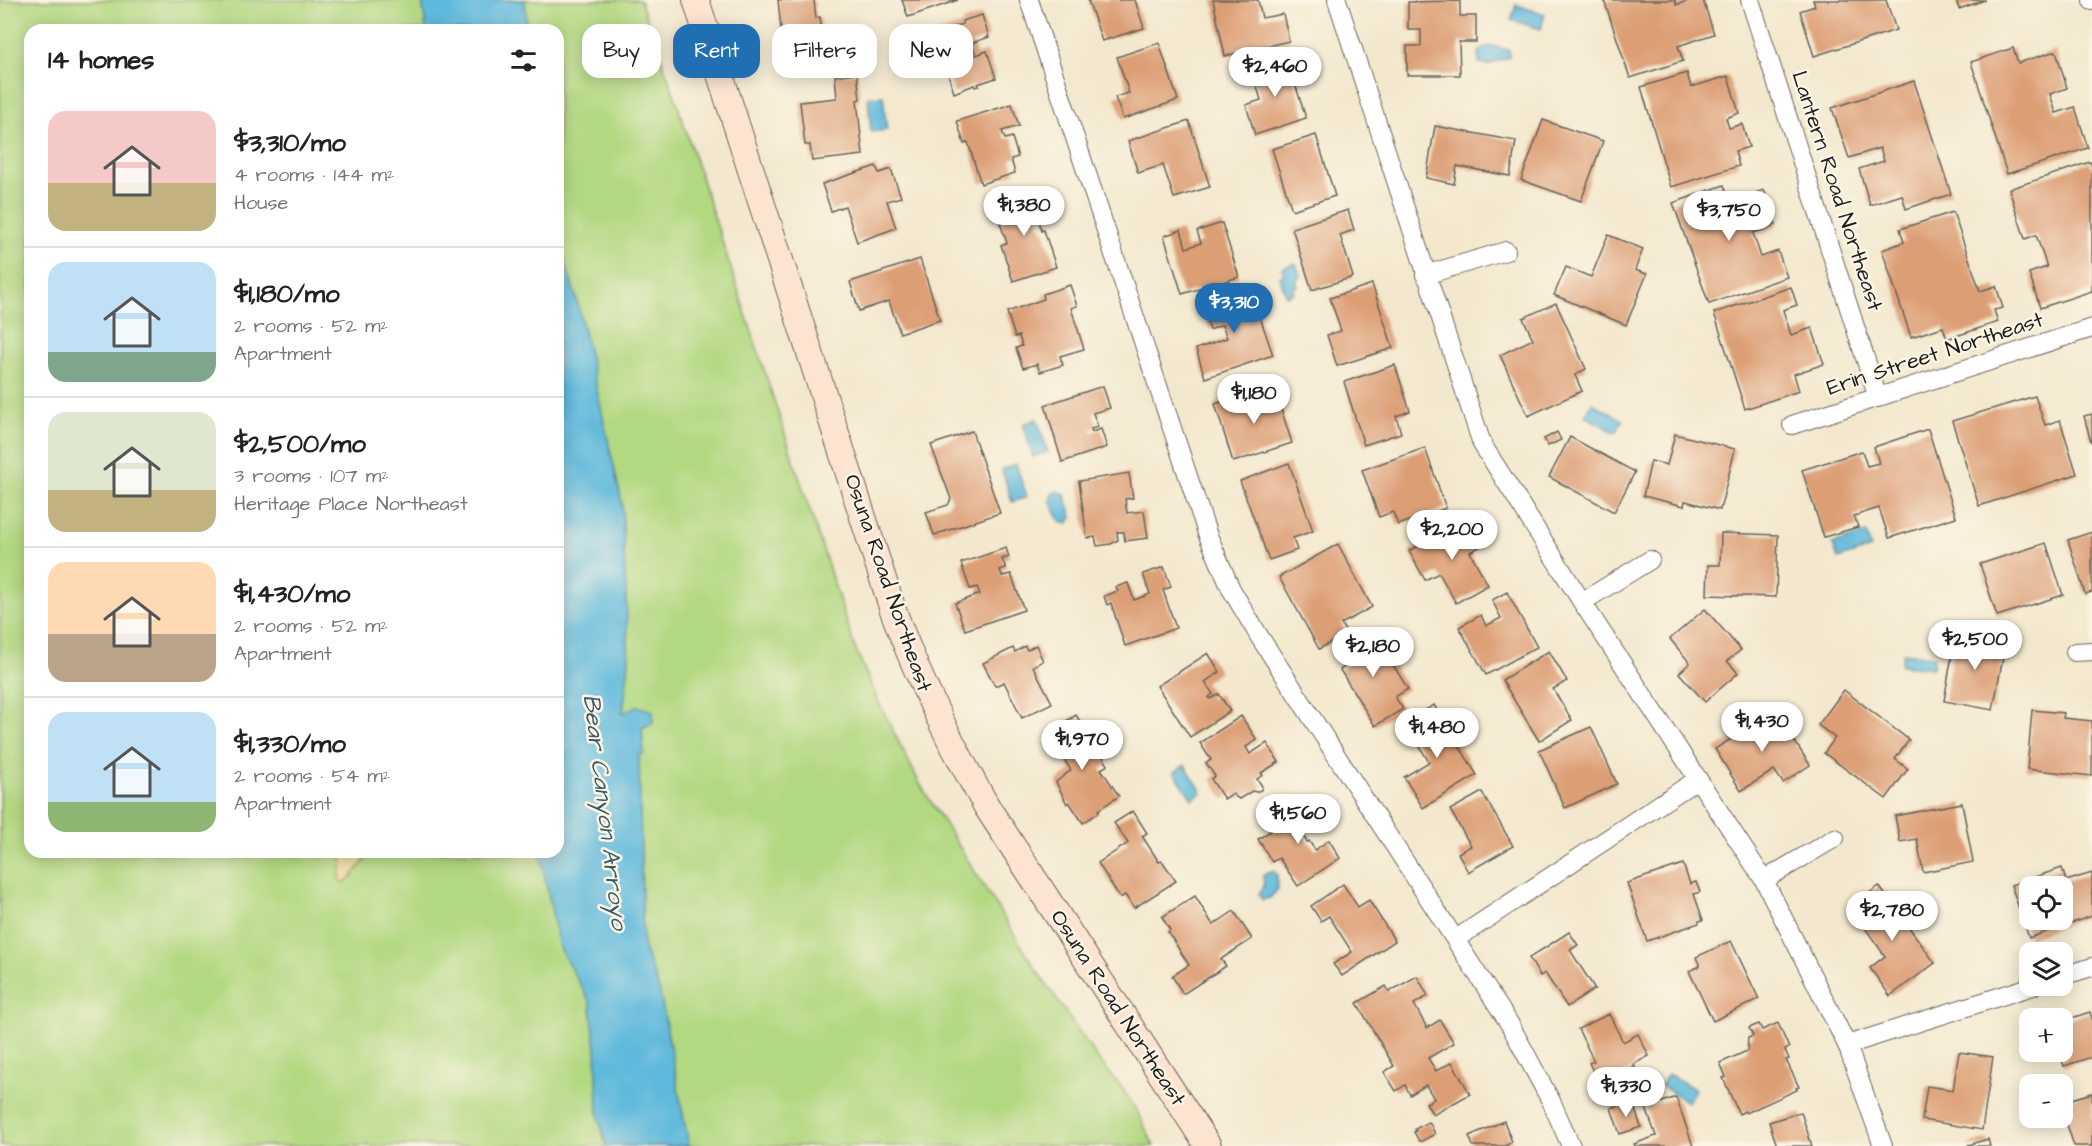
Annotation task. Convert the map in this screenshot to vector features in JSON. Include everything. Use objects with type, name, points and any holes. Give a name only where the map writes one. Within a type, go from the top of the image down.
[{"type":"street","name":"Osuna Road Northeast","points":[[696,0],[893,610],[920,681],[961,762],[987,807],[1208,1146]]},
{"type":"street","points":[[1029,0],[1203,521],[1231,589],[1258,636],[1509,1023],[1551,1101],[1571,1146]]},
{"type":"street","points":[[1337,0],[1482,444],[1582,602],[1764,880],[1847,1045],[1883,1146]]},
{"type":"street","name":"Lantern Road Northeast","points":[[1750,0],[1878,398]]},
{"type":"street","points":[[1425,275],[1506,251]]},
{"type":"street","name":"Erin Street Northeast","points":[[1792,425],[2092,328]]},
{"type":"street","points":[[1582,602],[1650,560]]},
{"type":"street","points":[[1456,939],[1698,779]]},
{"type":"street","points":[[1764,880],[1834,838]]},
{"type":"street","points":[[2073,972],[2092,966]]},
{"type":"street","points":[[1847,1045],[2019,990]]},
{"type":"green space","points":[[0,0],[640,0],[649,24],[582,24],[582,78],[661,78],[661,58],[854,645],[877,699],[921,786],[1036,969],[1097,1058],[1122,1088],[1137,1111],[1154,1146],[0,1146]]},
{"type":"sand","points":[[342,858],[367,858],[345,882],[341,882]]},
{"type":"water","points":[[422,0],[525,0],[527,24],[425,24]]},
{"type":"water","points":[[1516,5],[1545,14],[1541,29],[1511,20]]},
{"type":"water","points":[[1492,46],[1509,50],[1510,57],[1488,65],[1479,63],[1478,52]]},
{"type":"water","points":[[883,96],[887,130],[871,132],[868,97]]},
{"type":"water","name":"Bear Canyon Arroyo","points":[[564,259],[578,304],[622,503],[629,662],[623,713],[637,706],[653,711],[653,723],[642,728],[644,754],[639,755],[643,945],[660,992],[689,1146],[606,1146],[598,1113],[596,1049],[590,1002],[559,948],[541,858],[564,858]]},
{"type":"water","points":[[1296,263],[1301,278],[1296,279],[1298,286],[1293,288],[1294,293],[1286,296],[1280,277],[1284,275],[1282,268]]},
{"type":"water","points":[[1592,403],[1623,420],[1616,433],[1585,416]]},
{"type":"water","points":[[1037,419],[1048,452],[1033,457],[1023,424]]},
{"type":"water","points":[[1016,464],[1027,497],[1012,502],[1002,470]]},
{"type":"water","points":[[1057,491],[1065,494],[1072,517],[1068,524],[1060,521],[1050,501],[1052,494]]},
{"type":"water","points":[[1866,533],[1871,548],[1838,559],[1833,544]]},
{"type":"water","points":[[1903,653],[1934,656],[1933,668],[1901,665]]},
{"type":"water","points":[[1185,765],[1202,792],[1192,799],[1174,772]]},
{"type":"water","points":[[1273,871],[1277,874],[1278,889],[1270,898],[1262,900],[1259,894],[1264,886],[1263,875]]},
{"type":"water","points":[[1668,1074],[1695,1089],[1688,1102],[1661,1086]]},
{"type":"building","points":[[778,0],[814,0],[816,18],[820,17],[821,24],[780,24]]},
{"type":"building","points":[[902,0],[958,0],[908,17]]},
{"type":"building","points":[[1088,0],[1135,0],[1144,28],[1102,41]]},
{"type":"building","points":[[1213,0],[1258,0],[1262,18],[1283,14],[1289,41],[1225,56]]},
{"type":"building","points":[[1604,0],[1675,0],[1676,5],[1690,0],[1703,0],[1714,34],[1678,46],[1683,61],[1630,78]]},
{"type":"building","points":[[1813,0],[1886,0],[1896,30],[1814,56],[1800,11],[1815,6]]},
{"type":"building","points":[[1956,0],[1985,0],[1959,9]]},
{"type":"building","points":[[1460,1],[1460,16],[1476,16],[1476,42],[1459,42],[1460,75],[1407,75],[1407,46],[1421,46],[1421,30],[1408,30],[1408,2]]},
{"type":"building","points":[[982,15],[989,37],[973,43],[973,24],[963,24],[962,21]]},
{"type":"building","points":[[1159,43],[1178,100],[1123,119],[1115,97],[1129,93],[1117,57]]},
{"type":"building","points":[[973,46],[976,55],[987,51],[996,78],[978,84],[979,86],[974,85],[954,93],[949,78],[973,78]]},
{"type":"building","points":[[2013,48],[2018,63],[2056,51],[2067,88],[2050,94],[2056,113],[2075,107],[2088,148],[2007,174],[1971,62]]},
{"type":"building","points":[[1287,59],[1306,118],[1255,135],[1246,105],[1261,100],[1252,70]]},
{"type":"building","points":[[1687,73],[1691,87],[1728,76],[1739,113],[1726,118],[1729,128],[1742,124],[1749,147],[1735,151],[1739,166],[1671,187],[1641,87]]},
{"type":"building","points":[[835,78],[858,78],[860,99],[857,100],[863,155],[812,161],[810,145],[805,145],[800,102],[837,98]]},
{"type":"building","points":[[1914,81],[1951,194],[1906,209],[1902,195],[1870,205],[1859,169],[1884,161],[1880,148],[1849,158],[1832,108]]},
{"type":"building","points":[[1012,104],[1019,126],[1002,131],[1005,139],[1012,137],[1018,157],[1011,159],[1015,173],[981,184],[968,142],[964,144],[957,121]]},
{"type":"building","points":[[1543,120],[1603,141],[1581,201],[1521,180]]},
{"type":"building","points":[[1189,121],[1210,187],[1174,198],[1163,165],[1138,173],[1128,141]]},
{"type":"building","points":[[1435,126],[1516,141],[1510,176],[1457,166],[1454,184],[1426,178]]},
{"type":"building","points":[[1316,135],[1335,196],[1292,210],[1272,149]]},
{"type":"building","points":[[2090,162],[2092,167],[2092,291],[2040,308],[2029,273],[2047,267],[2036,235],[2025,239],[2009,189]]},
{"type":"building","points":[[876,166],[879,173],[891,169],[901,197],[887,201],[896,228],[857,242],[845,206],[831,211],[822,184]]},
{"type":"building","points":[[1724,185],[1730,202],[1764,190],[1776,225],[1753,233],[1761,257],[1778,251],[1787,277],[1709,304],[1673,203]]},
{"type":"building","points":[[1029,189],[1056,267],[1013,281],[1001,245],[1007,243],[1000,223],[1005,221],[998,199]]},
{"type":"building","points":[[1348,210],[1354,230],[1340,235],[1353,277],[1312,290],[1292,228]]},
{"type":"building","points":[[1953,212],[1980,291],[1996,286],[2003,308],[1994,310],[1998,322],[1947,339],[1943,327],[1911,337],[1882,250],[1904,242],[1900,229]]},
{"type":"building","points":[[1222,223],[1239,277],[1182,294],[1164,236],[1181,230],[1186,248],[1201,243],[1197,231]]},
{"type":"building","points":[[1608,235],[1643,249],[1635,270],[1647,274],[1626,325],[1554,295],[1566,267],[1591,277]]},
{"type":"building","points":[[920,259],[940,320],[900,333],[889,301],[859,311],[850,282]]},
{"type":"building","points":[[1372,284],[1393,348],[1337,366],[1327,335],[1341,331],[1330,298]]},
{"type":"building","points":[[1070,285],[1077,306],[1071,308],[1084,349],[1060,356],[1063,365],[1040,372],[1037,364],[1023,368],[1016,348],[1022,346],[1019,336],[1015,337],[1007,312],[1044,299],[1043,294]]},
{"type":"building","points":[[1791,287],[1797,305],[1783,310],[1791,335],[1812,328],[1824,364],[1794,374],[1799,391],[1745,409],[1714,313]]},
{"type":"building","points":[[1250,288],[1273,355],[1205,378],[1196,349],[1227,338],[1222,325],[1210,330],[1201,304]]},
{"type":"building","points":[[1556,303],[1586,369],[1575,375],[1582,391],[1528,416],[1500,355],[1533,339],[1523,318]]},
{"type":"building","points":[[1395,365],[1410,411],[1396,416],[1401,433],[1364,445],[1344,382]]},
{"type":"building","points":[[1103,386],[1110,408],[1093,413],[1098,427],[1091,429],[1092,432],[1101,429],[1107,447],[1062,462],[1045,405]]},
{"type":"building","points":[[1274,387],[1292,443],[1233,462],[1215,404],[1233,398],[1237,411],[1253,406],[1249,394]]},
{"type":"building","points":[[2035,396],[2045,425],[2060,420],[2077,474],[1979,506],[1952,421]]},
{"type":"building","points":[[2092,414],[2092,442],[2091,442],[2084,416]]},
{"type":"building","points":[[1928,429],[1956,517],[1889,538],[1879,508],[1854,516],[1858,527],[1824,537],[1802,470],[1862,451],[1867,466],[1879,463],[1874,447]]},
{"type":"building","points":[[972,431],[1000,513],[934,535],[926,512],[948,505],[951,499],[931,445]]},
{"type":"building","points":[[1557,432],[1561,440],[1548,446],[1544,439]]},
{"type":"building","points":[[1675,434],[1735,449],[1720,510],[1685,501],[1684,506],[1643,496],[1651,461],[1667,465]]},
{"type":"building","points":[[1570,437],[1635,472],[1614,512],[1549,477]]},
{"type":"building","points":[[1425,448],[1446,508],[1398,525],[1393,512],[1379,517],[1362,470]]},
{"type":"building","points":[[1289,463],[1313,531],[1293,538],[1297,550],[1269,560],[1240,481]]},
{"type":"building","points":[[1129,473],[1133,498],[1125,499],[1127,513],[1144,511],[1148,538],[1125,541],[1124,532],[1117,532],[1118,540],[1111,544],[1097,546],[1095,537],[1087,538],[1079,481]]},
{"type":"building","points":[[1466,519],[1481,546],[1470,552],[1488,585],[1456,603],[1439,573],[1425,580],[1409,551]]},
{"type":"building","points":[[2092,532],[2092,592],[2085,594],[2068,540]]},
{"type":"building","points":[[1721,533],[1778,535],[1776,597],[1707,595],[1708,565],[1720,565]]},
{"type":"building","points":[[2046,543],[2063,595],[1997,616],[1980,564]]},
{"type":"building","points":[[1338,544],[1372,607],[1341,624],[1347,634],[1319,649],[1279,577]]},
{"type":"building","points":[[1006,548],[1009,557],[1002,559],[1006,568],[1000,570],[1002,576],[1011,574],[1024,610],[965,630],[955,603],[980,594],[977,587],[970,589],[961,563]]},
{"type":"building","points":[[1164,567],[1171,587],[1163,590],[1176,628],[1125,646],[1111,603],[1107,605],[1104,596],[1118,591],[1116,587],[1128,583],[1134,600],[1150,594],[1143,574]]},
{"type":"building","points":[[1507,592],[1537,647],[1486,675],[1459,627],[1481,615],[1486,626],[1501,618],[1492,600]]},
{"type":"building","points":[[1705,609],[1741,650],[1727,661],[1738,673],[1705,702],[1679,673],[1690,663],[1670,639]]},
{"type":"building","points":[[1372,631],[1408,689],[1395,697],[1403,709],[1375,726],[1340,670],[1350,663],[1342,650]]},
{"type":"building","points":[[1956,632],[2006,641],[1993,710],[1944,701]]},
{"type":"building","points":[[1036,645],[1043,661],[1033,666],[1052,703],[1022,718],[1004,682],[995,686],[983,663],[1013,648],[1015,652],[1025,646],[1027,650]]},
{"type":"building","points":[[1549,651],[1567,681],[1553,689],[1572,720],[1539,741],[1502,680]]},
{"type":"building","points":[[1208,653],[1220,672],[1205,682],[1213,694],[1209,697],[1210,699],[1219,694],[1230,711],[1190,737],[1157,686]]},
{"type":"building","points":[[1844,690],[1909,740],[1895,759],[1908,769],[1886,799],[1824,753],[1835,738],[1818,725]]},
{"type":"building","points":[[1434,705],[1477,775],[1423,808],[1404,777],[1429,762],[1405,722]]},
{"type":"building","points":[[2032,710],[2064,713],[2063,718],[2092,721],[2092,776],[2027,769]]},
{"type":"building","points":[[1775,711],[1810,765],[1783,783],[1774,770],[1741,791],[1715,749]]},
{"type":"building","points":[[1076,715],[1108,765],[1101,769],[1119,796],[1083,823],[1069,802],[1067,804],[1056,782],[1071,770],[1049,732]]},
{"type":"building","points":[[1241,716],[1257,740],[1246,747],[1250,754],[1267,743],[1279,762],[1261,773],[1263,775],[1257,779],[1262,786],[1261,790],[1252,791],[1239,799],[1232,794],[1224,799],[1211,779],[1215,776],[1206,763],[1211,760],[1200,743]]},
{"type":"building","points":[[1591,727],[1617,784],[1565,808],[1539,750]]},
{"type":"building","points":[[1482,792],[1513,846],[1468,872],[1458,853],[1471,846],[1450,810]]},
{"type":"building","points":[[1304,799],[1317,819],[1299,830],[1315,850],[1329,840],[1340,858],[1298,886],[1279,858],[1272,862],[1258,839],[1281,824],[1278,819],[1286,814],[1284,812]]},
{"type":"building","points":[[1962,803],[1973,862],[1923,872],[1917,839],[1900,842],[1895,816]]},
{"type":"building","points":[[1133,811],[1147,833],[1142,836],[1159,862],[1162,861],[1176,881],[1134,908],[1125,895],[1120,898],[1098,863],[1128,843],[1114,823]]},
{"type":"building","points":[[1683,864],[1690,884],[1696,882],[1700,892],[1694,894],[1703,920],[1647,941],[1627,883]]},
{"type":"building","points":[[2062,868],[2064,876],[2038,876]]},
{"type":"building","points":[[2092,873],[2092,916],[2073,923],[2073,879]]},
{"type":"building","points":[[2019,882],[2019,909],[2011,885]]},
{"type":"building","points":[[1343,884],[1358,907],[1369,900],[1395,941],[1342,976],[1333,964],[1352,952],[1329,916],[1321,921],[1311,906]]},
{"type":"building","points":[[1879,886],[1935,963],[1890,996],[1870,968],[1885,956],[1850,907]]},
{"type":"building","points":[[1195,896],[1213,925],[1234,911],[1252,939],[1221,959],[1226,966],[1183,994],[1172,976],[1189,965],[1168,932],[1170,930],[1162,917]]},
{"type":"building","points":[[2026,930],[2052,930],[2029,938]]},
{"type":"building","points":[[1569,932],[1578,945],[1570,950],[1595,989],[1567,1007],[1545,973],[1540,976],[1529,958]]},
{"type":"building","points":[[1731,941],[1759,999],[1713,1021],[1689,971],[1700,966],[1696,957]]},
{"type":"building","points":[[1417,976],[1428,996],[1414,1004],[1427,1028],[1440,1020],[1454,1043],[1428,1058],[1436,1071],[1452,1062],[1470,1094],[1433,1115],[1426,1103],[1434,1099],[1426,1085],[1410,1095],[1405,1085],[1396,1091],[1384,1072],[1394,1066],[1357,1003],[1386,986],[1389,992]]},
{"type":"building","points":[[2090,1012],[2092,1057],[2064,1066],[2063,1062],[2073,1062],[2073,1017]]},
{"type":"building","points":[[1609,1014],[1623,1042],[1638,1034],[1649,1056],[1634,1064],[1635,1067],[1600,1085],[1589,1063],[1594,1061],[1578,1029]]},
{"type":"building","points":[[1778,1023],[1789,1048],[1785,1050],[1789,1059],[1786,1060],[1799,1087],[1796,1088],[1797,1090],[1746,1113],[1745,1111],[1739,1114],[1723,1078],[1726,1077],[1720,1063],[1747,1051],[1748,1038],[1753,1036],[1749,1028],[1759,1024],[1762,1030]]},
{"type":"building","points":[[1959,1052],[1993,1057],[1982,1130],[1922,1120],[1927,1086],[1953,1090]]},
{"type":"building","points":[[2092,1093],[2092,1146],[2074,1146],[2068,1128],[2073,1128],[2073,1099]]},
{"type":"building","points":[[1676,1097],[1693,1146],[1635,1146],[1634,1144],[1656,1136],[1646,1108]]},
{"type":"building","points":[[1632,1101],[1641,1127],[1620,1134],[1611,1108]]},
{"type":"building","points":[[1801,1112],[1812,1146],[1777,1146],[1769,1122]]},
{"type":"building","points":[[1504,1121],[1512,1142],[1505,1146],[1473,1146],[1469,1136]]},
{"type":"building","points":[[1428,1122],[1435,1134],[1419,1141],[1414,1132],[1415,1129]]},
{"type":"building","points":[[1988,1139],[1990,1146],[1968,1146],[1968,1145]]}]
